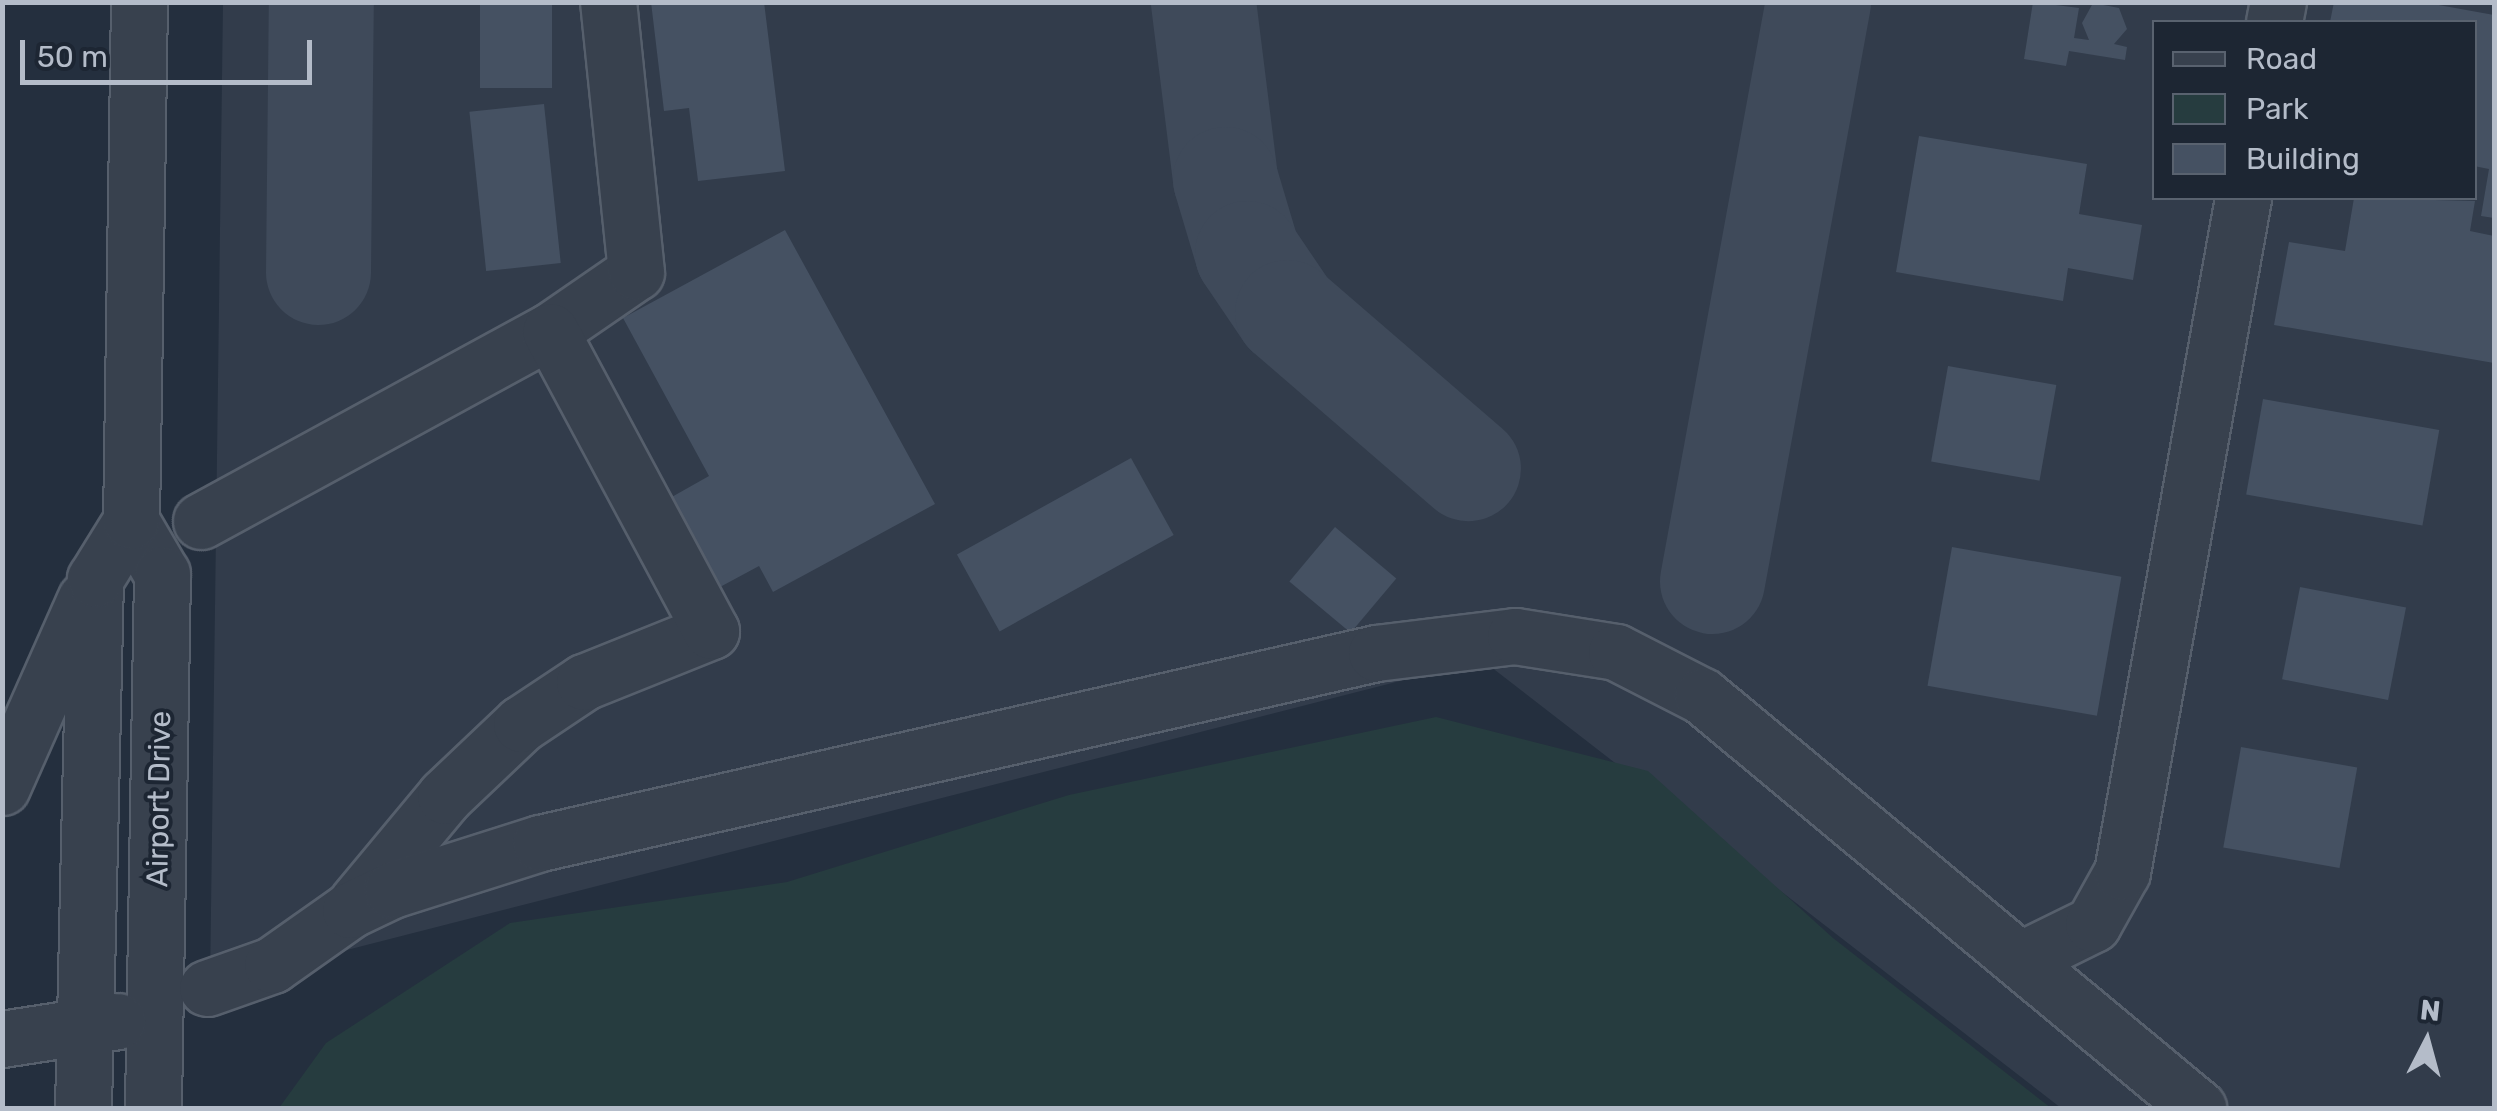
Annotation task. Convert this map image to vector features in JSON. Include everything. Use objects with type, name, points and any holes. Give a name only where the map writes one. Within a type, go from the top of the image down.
[{"type":"street","points":[[2,787],[95,580],[131,521],[139,2]]},
{"type":"street","points":[[201,521],[550,331],[636,272],[608,2]]},
{"type":"street","points":[[2022,959],[2093,924],[2122,872],[2243,200]]},
{"type":"street","points":[[207,988],[272,965],[350,910],[445,796],[521,724],[584,682],[711,631],[550,331]]},
{"type":"street","name":"Airport Drive","points":[[131,521],[162,574],[154,1108]]},
{"type":"street","points":[[84,1108],[95,580]]},
{"type":"street","points":[[350,910],[540,842],[1376,653],[1515,636],[1616,652],[1702,696],[2198,1108]]},
{"type":"street","points":[[2,1038],[156,1014]]},
{"type":"shaded area","points":[[223,3],[2494,3],[2494,1108],[2061,1108],[1482,660],[210,985]]},
{"type":"green space","points":[[1436,717],[1648,771],[1833,938],[2051,1108],[279,1108],[326,1043],[510,923],[787,882],[1069,795]]},
{"type":"building","points":[[480,2],[552,2],[552,88],[480,88]]},
{"type":"building","points":[[651,2],[764,2],[785,171],[698,181],[689,108],[664,111]]},
{"type":"building","points":[[2033,2],[2079,8],[2074,38],[2089,40],[2082,23],[2093,3],[2119,8],[2127,29],[2114,44],[2127,47],[2125,60],[2069,51],[2066,66],[2024,59]]},
{"type":"building","points":[[2334,2],[2422,2],[2494,15],[2494,218],[2481,216],[2489,169],[2477,167],[2477,20],[2330,20]]},
{"type":"building","points":[[544,104],[561,263],[486,271],[469,112]]},
{"type":"building","points":[[1919,136],[2087,164],[2079,214],[2142,225],[2133,280],[2068,268],[2063,301],[1896,272]]},
{"type":"building","points":[[2354,200],[2475,201],[2470,231],[2494,236],[2494,363],[2274,325],[2289,242],[2345,251]]},
{"type":"building","points":[[785,230],[935,504],[773,592],[759,566],[720,587],[670,498],[709,476],[623,318]]},
{"type":"building","points":[[1948,366],[2056,385],[2039,481],[1931,462]]},
{"type":"building","points":[[2263,399],[2439,430],[2422,526],[2246,495]]},
{"type":"building","points":[[1131,458],[1174,535],[1000,631],[957,554]]},
{"type":"building","points":[[1335,527],[1396,578],[1351,633],[1289,581]]},
{"type":"building","points":[[1952,547],[2121,577],[2097,716],[1928,686]]},
{"type":"building","points":[[2300,587],[2406,608],[2388,700],[2282,679]]},
{"type":"building","points":[[2241,747],[2357,767],[2339,868],[2223,847]]},
{"type":"taxiway","points":[[318,272],[321,2]]},
{"type":"taxiway","points":[[1203,2],[1225,179],[1247,253],[1287,312],[1468,468]]},
{"type":"taxiway","points":[[1712,581],[1818,2]]}]
